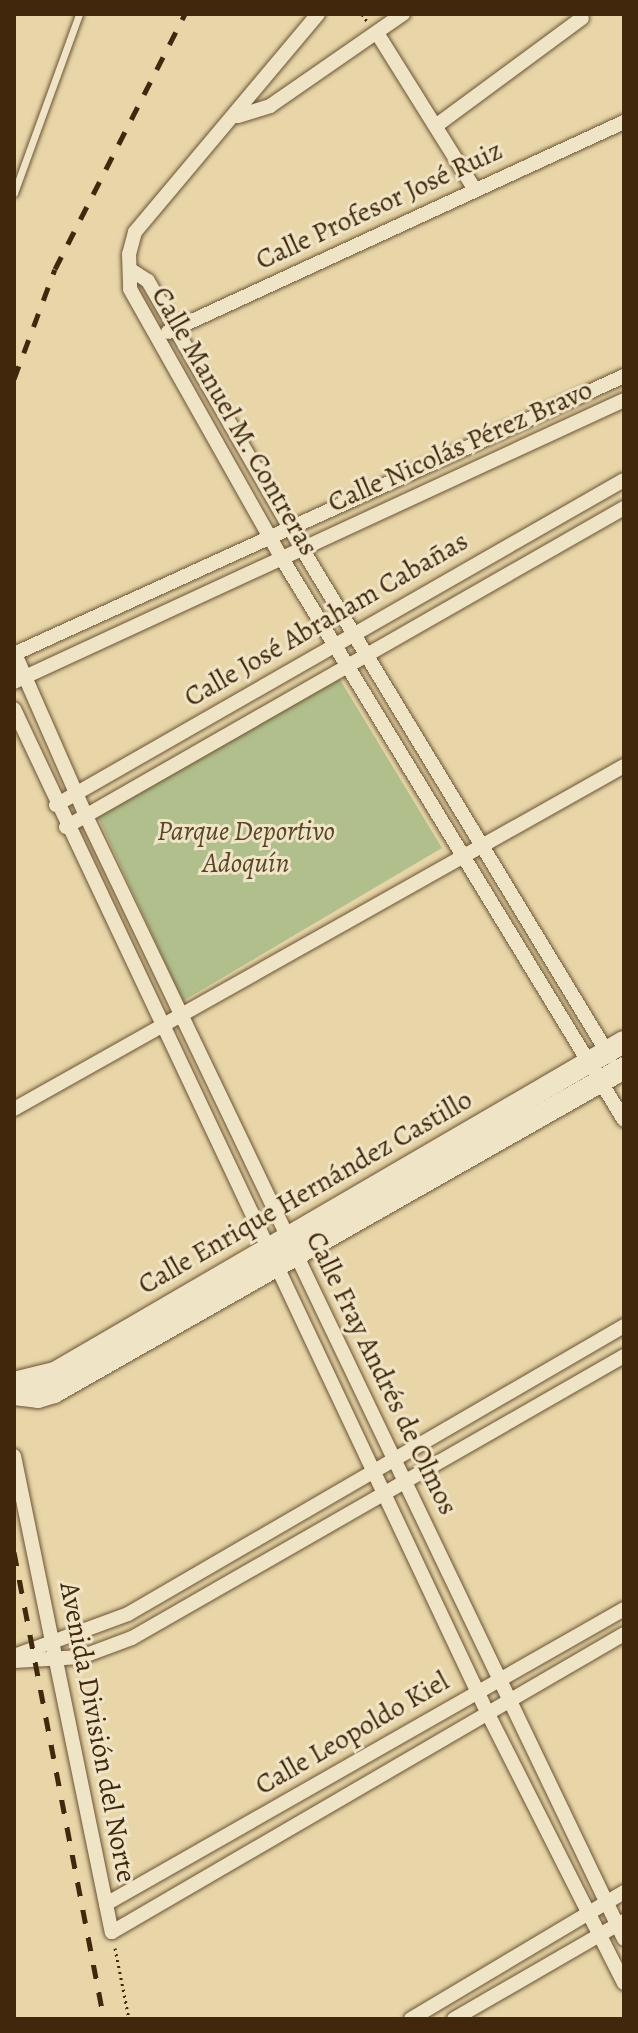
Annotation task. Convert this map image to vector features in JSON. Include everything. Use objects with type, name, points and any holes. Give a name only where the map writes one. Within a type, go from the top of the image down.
[{"type":"main road","name":"Calle Enrique Hernández Castillo","points":[[14,1383],[55,1373],[613,1066]]},
{"type":"main road","name":"Calle Enrique Hernández Castillo","points":[[14,1394],[38,1397],[54,1392],[282,1250]]},
{"type":"street","points":[[131,270],[129,254],[135,232],[238,116],[318,14]]},
{"type":"street","points":[[238,116],[270,106],[403,14]]},
{"type":"street","points":[[437,125],[582,18]]},
{"type":"street","points":[[377,33],[474,188]]},
{"type":"street","name":"Calle Profesor José Ruiz","points":[[157,338],[474,188],[624,122]]},
{"type":"street","name":"Calle Manuel M. Contreras","points":[[613,1066],[465,857],[281,557],[130,289],[131,270],[148,281],[301,547],[613,1066],[624,1120]]},
{"type":"street","name":"Calle Nicolás Pérez Bravo","points":[[14,654],[289,526],[624,376]]},
{"type":"street","name":"Calle Nicolás Pérez Bravo","points":[[19,679],[624,400]]},
{"type":"street","name":"Calle José Abraham Cabañas","points":[[56,805],[334,642],[624,480]]},
{"type":"street","name":"Calle José Abraham Cabañas","points":[[66,827],[366,651],[624,508]]},
{"type":"street","name":"Calle Fray Andrés de Olmos","points":[[14,654],[19,679],[183,1018],[387,1495],[486,1710],[624,1983]]},
{"type":"street","name":"Calle Fray Andrés de Olmos","points":[[14,709],[161,1029],[396,1458],[497,1680],[606,1903],[620,1923],[624,1939]]},
{"type":"street","points":[[14,1109],[183,1018],[624,766]]},
{"type":"street","points":[[14,1658],[128,1614],[624,1326]]},
{"type":"street","points":[[589,1346],[602,1369]]},
{"type":"street","points":[[14,1658],[58,1660],[81,1657],[132,1638],[408,1483],[624,1356]]},
{"type":"street","points":[[515,1389],[529,1412]]},
{"type":"street","name":"Avenida División del Norte","points":[[14,1456],[112,1932]]},
{"type":"street","points":[[215,1562],[227,1586]]},
{"type":"street","name":"Calle Leopoldo Kiel","points":[[106,1904],[624,1609]]},
{"type":"street","name":"Calle Leopoldo Kiel","points":[[112,1932],[486,1710],[624,1634]]},
{"type":"street","points":[[411,2019],[624,1892]]},
{"type":"street","points":[[454,2019],[620,1923]]},
{"type":"lane","points":[[14,193],[79,14]]},
{"type":"path","points":[[112,1932],[129,2019]]},
{"type":"green space","name":"Parque Deportivo Adoquín","points":[[339,678],[442,848],[183,1001],[98,817]]},
{"type":"railway","points":[[14,379],[55,269],[185,14]]},
{"type":"railway","points":[[14,1552],[104,2019]]}]
